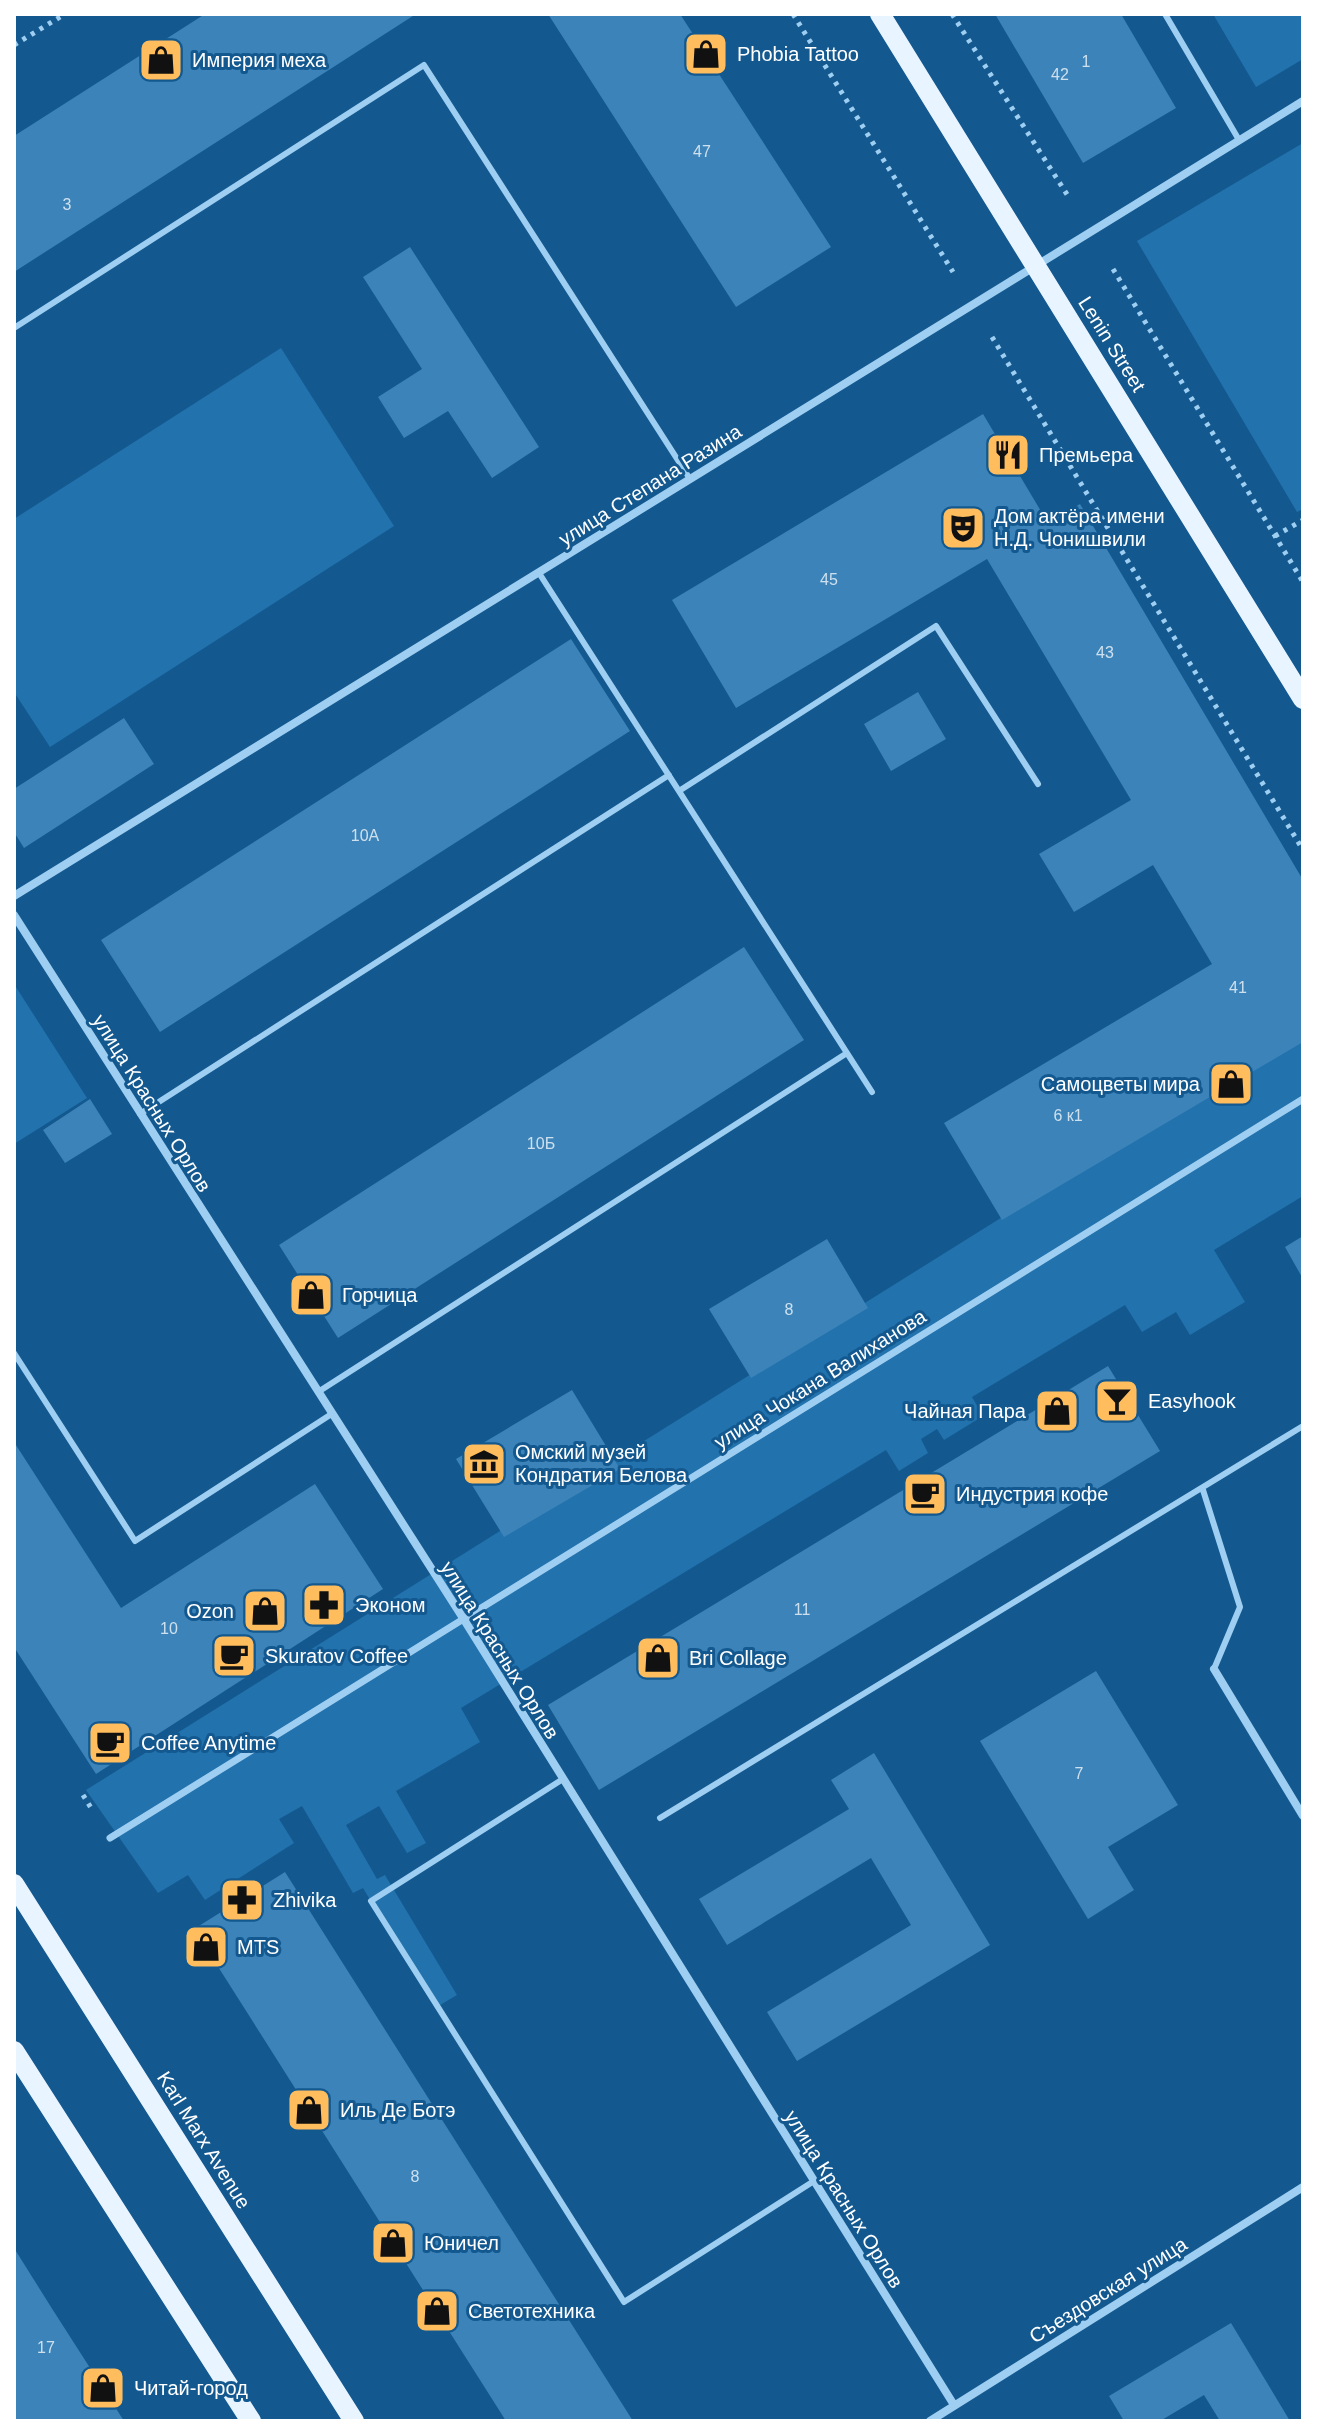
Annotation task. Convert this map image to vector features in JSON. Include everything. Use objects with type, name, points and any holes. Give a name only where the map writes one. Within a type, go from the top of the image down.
[{"type":"main road","name":"Lenin Street","points":[[880,14],[1303,699]]},
{"type":"main road","name":"Karl Marx Avenue","points":[[14,1884],[354,2421]]},
{"type":"main road","points":[[14,2051],[251,2421]]},
{"type":"street","name":"улица Степана Разина","points":[[14,896],[1303,101]]},
{"type":"street","name":"улица Красных Орлов","points":[[14,915],[330,1415],[463,1618],[954,2405]]},
{"type":"street","name":"улица Чокана Валиханова","points":[[110,1838],[1303,1099]]},
{"type":"street","points":[[1214,1669],[1303,1816]]},
{"type":"street","name":"Съездовская улица","points":[[930,2421],[1303,2187]]},
{"type":"lane","points":[[1165,14],[1239,140]]},
{"type":"lane","points":[[14,328],[424,65],[690,479]]},
{"type":"lane","points":[[539,573],[872,1092]]},
{"type":"lane","points":[[679,791],[936,626],[1038,784]]},
{"type":"lane","points":[[140,1114],[669,775]]},
{"type":"lane","points":[[316,1393],[847,1053]]},
{"type":"lane","points":[[14,1353],[135,1541],[330,1415]]},
{"type":"lane","points":[[660,1818],[1203,1490],[1303,1426]]},
{"type":"lane","points":[[1203,1490],[1240,1607],[1214,1669]]},
{"type":"lane","points":[[563,1779],[371,1901],[624,2302],[814,2181]]},
{"type":"path","points":[[14,45],[65,14]]},
{"type":"path","points":[[793,14],[953,272]]},
{"type":"path","points":[[952,14],[1068,196]]},
{"type":"path","points":[[1113,269],[1303,582]]},
{"type":"path","points":[[992,337],[1303,850]]},
{"type":"path","points":[[1275,536],[1303,520]]},
{"type":"shaded area","points":[[1213,14],[1303,14],[1303,59],[1256,87]]},
{"type":"shaded area","points":[[1303,143],[1303,509],[1297,512],[1137,241]]},
{"type":"shaded area","points":[[281,348],[394,526],[50,747],[14,692],[14,519]]},
{"type":"shaded area","points":[[14,984],[87,1098],[14,1144]]},
{"type":"shaded area","points":[[1303,1029],[1303,1196],[1214,1250],[1245,1302],[1190,1335],[1176,1312],[1142,1332],[1125,1305],[972,1397],[983,1416],[944,1440],[937,1429],[921,1439],[928,1453],[899,1471],[886,1450],[461,1708],[480,1742],[396,1791],[426,1843],[407,1853],[379,1806],[346,1825],[377,1879],[385,1875],[457,1995],[435,2008],[363,1888],[353,1893],[302,1806],[279,1819],[294,1843],[205,1900],[188,1875],[158,1893],[86,1790]]},
{"type":"building","points":[[205,14],[416,14],[14,272],[14,136]]},
{"type":"building","points":[[548,14],[680,14],[831,247],[736,307]]},
{"type":"building","points":[[995,14],[1121,14],[1176,108],[1083,163]]},
{"type":"building","points":[[410,247],[539,447],[492,478],[448,411],[404,438],[378,397],[422,369],[363,277]]},
{"type":"building","points":[[983,414],[1048,523],[1080,504],[1303,880],[1303,1042],[1002,1220],[944,1123],[1212,964],[1153,865],[1074,912],[1039,854],[1131,800],[987,559],[736,708],[672,600]]},
{"type":"building","points":[[571,639],[630,731],[160,1032],[101,940]]},
{"type":"building","points":[[918,692],[946,739],[891,771],[864,724]]},
{"type":"building","points":[[124,718],[154,764],[24,848],[14,832],[14,789]]},
{"type":"building","points":[[744,947],[804,1040],[338,1338],[279,1245]]},
{"type":"building","points":[[90,1099],[112,1134],[65,1163],[43,1130]]},
{"type":"building","points":[[1303,1236],[1303,1279],[1285,1247]]},
{"type":"building","points":[[827,1239],[868,1308],[751,1378],[709,1309]]},
{"type":"building","points":[[1108,1366],[1160,1451],[599,1790],[548,1705]]},
{"type":"building","points":[[572,1390],[620,1469],[504,1537],[456,1459]]},
{"type":"building","points":[[14,1442],[121,1608],[315,1484],[383,1589],[96,1774],[14,1647]]},
{"type":"building","points":[[1096,1671],[1178,1805],[1108,1847],[1134,1890],[1088,1919],[980,1741]]},
{"type":"building","points":[[874,1753],[990,1945],[797,2061],[767,2012],[911,1925],[871,1858],[727,1945],[699,1899],[849,1809],[831,1780]]},
{"type":"building","points":[[285,1872],[633,2421],[506,2421],[194,1929]]},
{"type":"building","points":[[14,2248],[51,2307],[124,2421],[14,2421]]},
{"type":"building","points":[[1231,2323],[1290,2421],[1220,2421],[1204,2395],[1160,2421],[1124,2421],[1109,2396]]},
{"type":"place","name":"Phobia Tattoo","points":[[706,54]]},
{"type":"place","name":"Империя меха","points":[[161,60]]},
{"type":"place","name":"Премьера","points":[[1008,455]]},
{"type":"place","name":"Дом актёра имени Н.Д. Чонишвили","points":[[963,528]]},
{"type":"place","name":"Самоцветы мира","points":[[1231,1084]]},
{"type":"place","name":"Горчица","points":[[311,1295]]},
{"type":"place","name":"Easyhook","points":[[1117,1401]]},
{"type":"place","name":"Чайная Пара","points":[[1057,1411]]},
{"type":"place","name":"Омский музей Кондратия Белова","points":[[484,1464]]},
{"type":"place","name":"Индустрия кофе","points":[[925,1494]]},
{"type":"place","name":"Эконом","points":[[324,1605]]},
{"type":"place","name":"Ozon","points":[[265,1611]]},
{"type":"place","name":"Skuratov Coffee","points":[[234,1656]]},
{"type":"place","name":"Bri Collage","points":[[658,1658]]},
{"type":"place","name":"Coffee Anytime","points":[[110,1743]]},
{"type":"place","name":"Zhivika","points":[[242,1900]]},
{"type":"place","name":"MTS","points":[[206,1947]]},
{"type":"place","name":"Иль Де Ботэ","points":[[309,2110]]},
{"type":"place","name":"Юничел","points":[[393,2243]]},
{"type":"place","name":"Светотехника","points":[[437,2311]]},
{"type":"place","name":"Читай-город","points":[[103,2388]]}]
